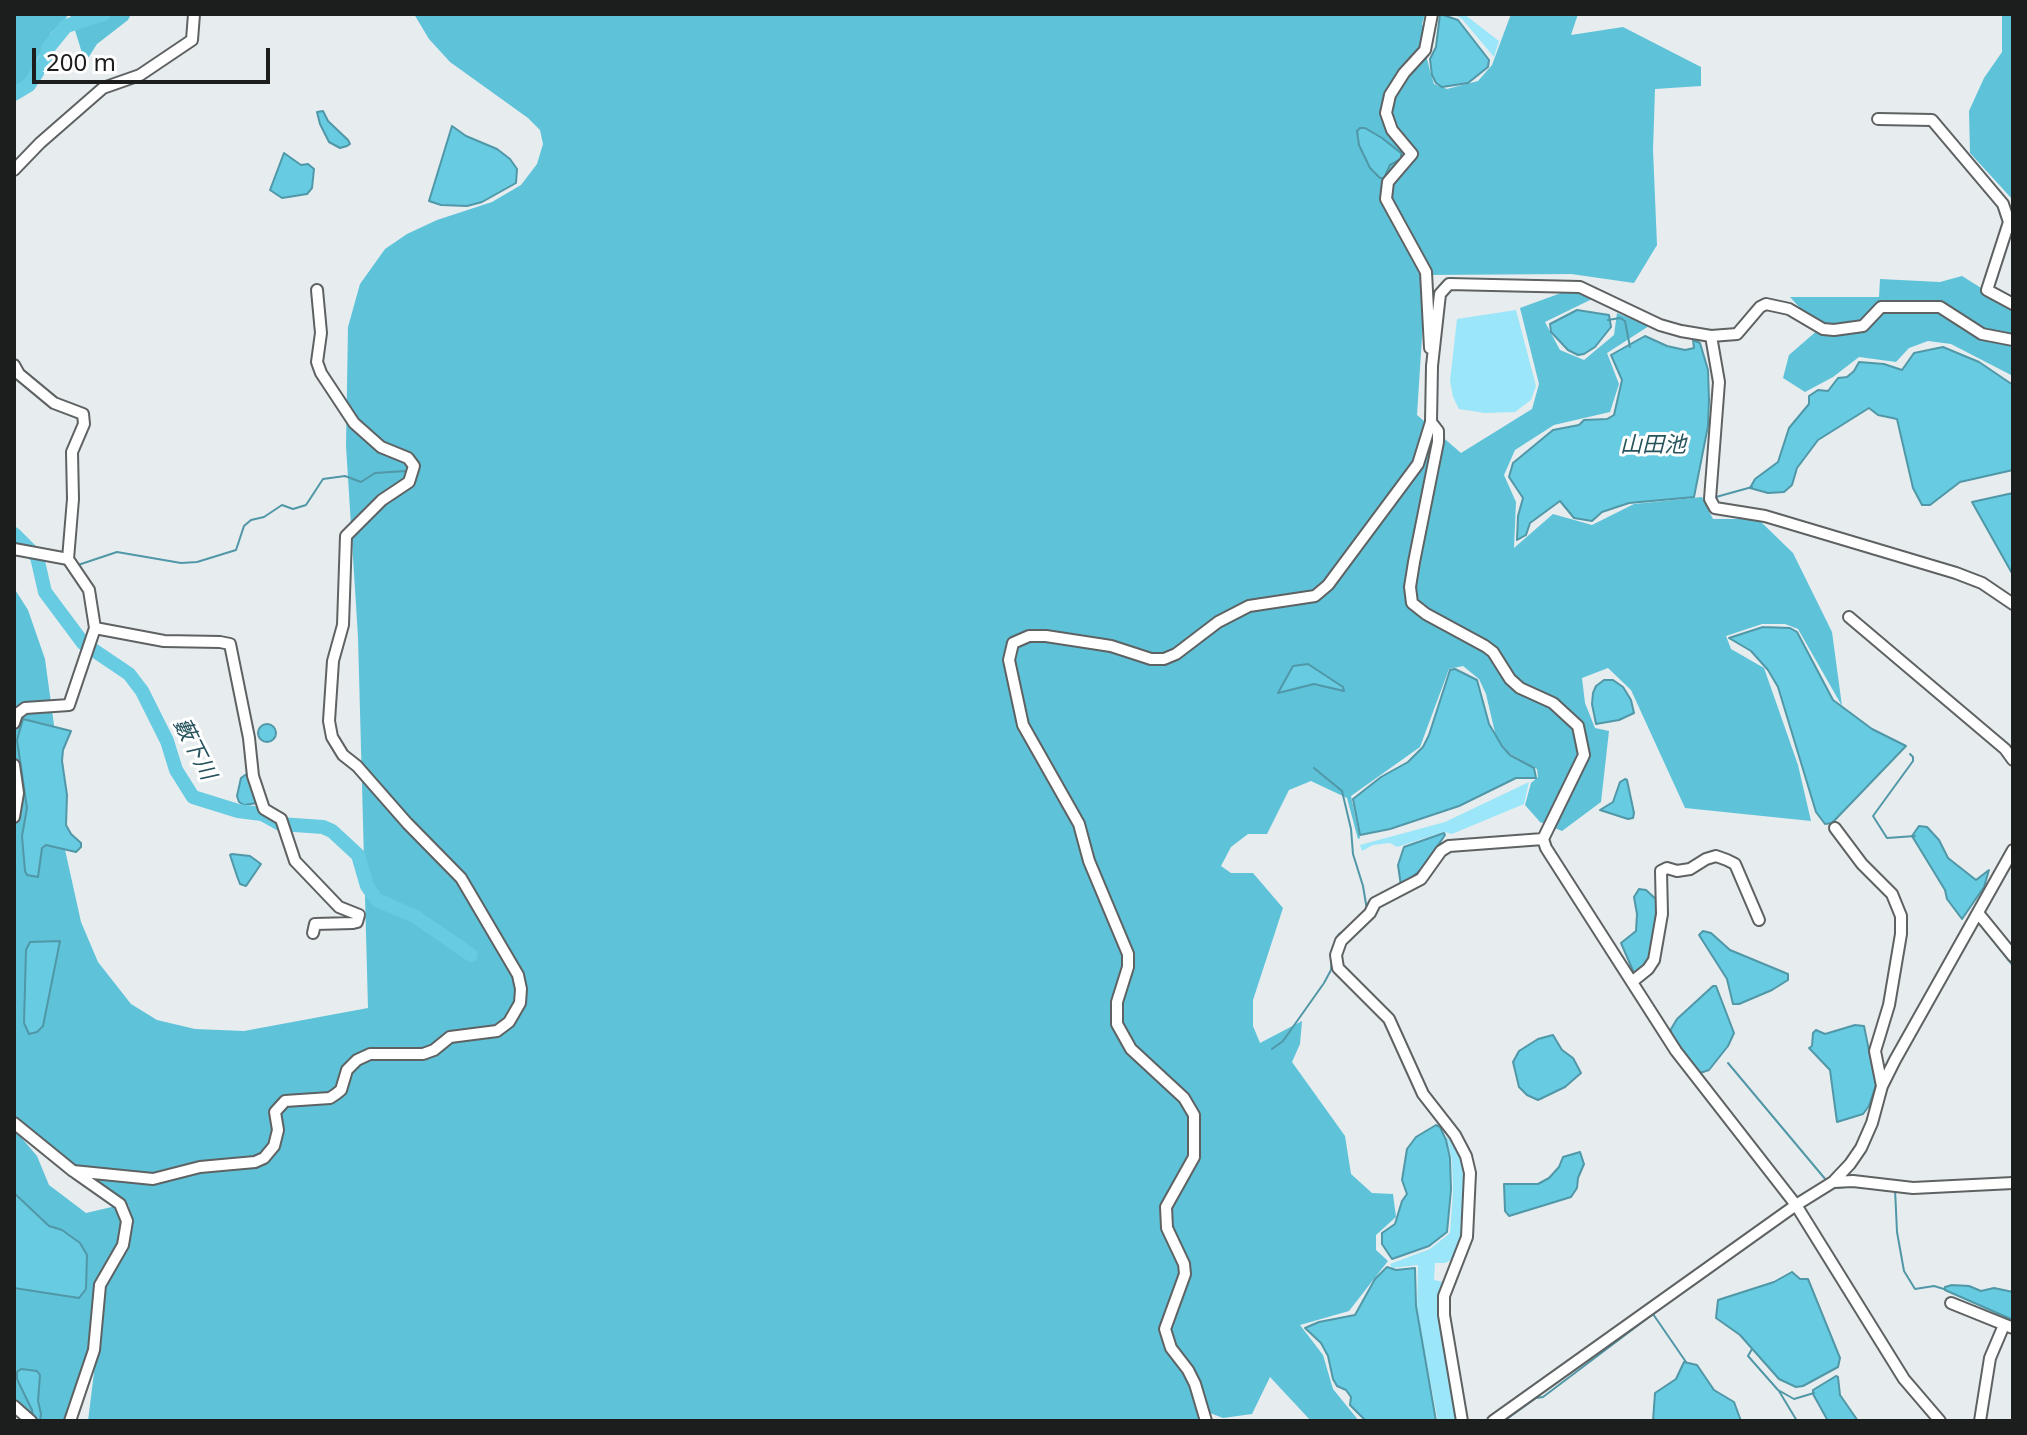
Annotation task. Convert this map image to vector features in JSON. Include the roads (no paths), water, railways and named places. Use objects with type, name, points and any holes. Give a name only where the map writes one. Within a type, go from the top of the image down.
[{"type":"street","points":[[14,170],[103,88],[140,75],[192,40],[194,14]]},
{"type":"street","points":[[1206,1421],[1195,1384],[1171,1348],[1165,1329],[1185,1274],[1184,1264],[1167,1228],[1166,1207],[1194,1157],[1194,1115],[1184,1098],[1131,1049],[1117,1024],[1117,1002],[1128,967],[1128,954],[1089,861],[1079,824],[1023,725],[1009,660],[1011,649],[1018,639],[1046,636],[1111,646],[1151,659],[1164,659],[1176,654],[1218,622],[1249,606],[1315,596],[1328,585],[1412,474],[1431,422],[1432,366],[1426,272],[1386,199],[1388,182],[1412,154],[1388,122],[1387,102],[1404,73],[1425,50],[1432,14]]},
{"type":"street","points":[[1878,119],[1932,120],[2007,210],[2009,222],[1987,290],[2013,304]]},
{"type":"street","points":[[1432,366],[1440,294],[1449,284],[1580,287],[1660,325],[1711,336],[1737,334],[1766,304],[1789,309],[1823,329],[1834,330],[1863,326],[1881,307],[1940,307],[1982,334],[2013,340]]},
{"type":"street","points":[[73,1171],[153,1179],[200,1167],[255,1162],[264,1158],[274,1146],[278,1130],[275,1112],[285,1101],[330,1098],[341,1090],[347,1070],[357,1060],[370,1054],[430,1053],[450,1037],[497,1031],[509,1022],[520,1003],[518,975],[461,878],[365,774],[343,755],[332,737],[329,721],[333,661],[343,625],[346,536],[382,500],[409,482],[414,466],[408,458],[381,447],[354,423],[318,367],[321,333],[317,290]]},
{"type":"street","points":[[1711,336],[1720,405],[1712,456],[1711,497],[1715,508],[1765,516],[1956,573],[1982,583],[2013,604]]},
{"type":"street","points":[[14,365],[19,374],[54,403],[83,414],[84,424],[72,452],[73,499],[68,559],[89,590],[95,628],[69,705],[25,708],[17,714],[14,723]]},
{"type":"street","points":[[1431,422],[1438,431],[1438,442],[1414,562],[1410,587],[1412,603],[1485,646],[1520,688],[1553,703],[1578,726],[1584,755],[1543,839]]},
{"type":"street","points":[[14,549],[68,559]]},
{"type":"street","points":[[1849,617],[2005,749],[2013,760]]},
{"type":"street","points":[[95,628],[164,641],[230,644],[249,738],[253,776],[264,809],[282,824],[295,861],[339,907],[359,915],[353,923],[315,924],[313,933]]},
{"type":"street","points":[[14,765],[18,793],[14,817]]},
{"type":"street","points":[[1835,828],[1862,864],[1892,894],[1901,916],[1901,934],[1889,1005],[1875,1051],[1882,1086]]},
{"type":"street","points":[[1543,839],[1561,876],[1696,1080],[1796,1205],[1904,1379],[1937,1418],[1923,1421]]},
{"type":"street","points":[[1462,1421],[1444,1315],[1444,1296],[1467,1237],[1470,1173],[1466,1156],[1455,1135],[1423,1094],[1389,1019],[1338,968],[1336,955],[1341,941],[1370,913],[1375,903],[1421,879],[1441,851],[1449,846],[1543,839]]},
{"type":"street","points":[[1493,1421],[1796,1205],[1833,1182],[1861,1148],[1882,1086],[2013,850]]},
{"type":"street","points":[[1633,981],[1654,960],[1662,914],[1661,871],[1667,868],[1677,871],[1690,869],[1716,856],[1735,864],[1759,920]]},
{"type":"street","points":[[1978,913],[2013,956]]},
{"type":"street","points":[[14,1115],[24,1132]]},
{"type":"street","points":[[14,1123],[120,1204],[127,1221],[123,1245],[100,1285],[94,1350],[70,1421]]},
{"type":"street","points":[[1833,1182],[1853,1181],[1913,1188],[2013,1183]]},
{"type":"street","points":[[1951,1303],[2008,1326],[1990,1358],[1980,1421]]},
{"type":"street","points":[[14,1406],[31,1421]]},
{"type":"water","points":[[1440,14],[1458,20],[1489,60],[1488,67],[1468,83],[1442,87],[1432,75],[1430,59],[1436,47]]},
{"type":"water","points":[[323,111],[328,121],[350,144],[340,148],[329,142],[317,112]]},
{"type":"water","points":[[452,126],[510,159],[517,169],[516,183],[482,202],[467,206],[441,205],[429,201]]},
{"type":"water","points":[[1360,128],[1382,138],[1401,153],[1401,159],[1390,165],[1384,178],[1370,168],[1359,145],[1357,131]]},
{"type":"water","points":[[284,153],[301,165],[308,164],[314,169],[312,188],[307,194],[282,198],[270,190]]},
{"type":"water","points":[[1577,310],[1609,315],[1611,327],[1595,347],[1578,355],[1568,350],[1551,332],[1550,324]]},
{"type":"water","name":"山田池","points":[[1645,336],[1685,350],[1694,348],[1693,340],[1700,343],[1708,370],[1708,426],[1694,497],[1629,503],[1602,512],[1592,521],[1574,518],[1560,501],[1530,523],[1526,535],[1517,540],[1518,516],[1523,498],[1509,477],[1513,463],[1553,430],[1614,415],[1622,380],[1611,355]]},
{"type":"water","points":[[1943,347],[1979,362],[2013,385],[2013,470],[1960,482],[1930,505],[1922,505],[1913,488],[1897,419],[1878,415],[1869,408],[1818,440],[1797,468],[1792,485],[1784,492],[1768,493],[1750,488],[1755,479],[1778,462],[1789,428],[1809,404],[1809,396],[1818,390],[1828,391],[1838,378],[1847,377],[1854,371],[1859,362],[1884,364],[1902,370],[1914,353]]},
{"type":"water","points":[[2013,493],[2013,575],[1972,502]]},
{"type":"water","points":[[1763,627],[1790,628],[1797,632],[1833,700],[1872,729],[1906,746],[1832,823],[1825,824],[1816,812],[1778,687],[1751,651],[1729,638]]},
{"type":"water","points":[[1308,664],[1343,687],[1344,691],[1314,684],[1278,693],[1293,666]]},
{"type":"water","points":[[1455,669],[1477,680],[1489,724],[1502,746],[1510,755],[1534,768],[1536,778],[1516,778],[1459,806],[1390,829],[1360,835],[1353,799],[1381,777],[1408,762],[1423,747],[1450,670]]},
{"type":"water","points":[[1604,680],[1613,680],[1623,687],[1634,713],[1619,720],[1596,724],[1593,693]]},
{"type":"water","points":[[23,719],[71,731],[62,761],[67,795],[66,825],[81,847],[76,852],[46,845],[42,848],[38,877],[27,875],[25,871],[22,836],[27,808],[17,740]]},
{"type":"water","points":[[267,724],[276,733],[267,742],[258,733]]},
{"type":"water","points":[[248,773],[257,803],[244,805],[237,796],[241,778]]},
{"type":"water","points":[[1625,779],[1634,813],[1633,818],[1628,819],[1600,810],[1613,802],[1620,782]]},
{"type":"water","points":[[1919,826],[1927,827],[1939,840],[1948,858],[1976,880],[1989,870],[1984,887],[1962,919],[1947,899],[1945,890],[1912,836]]},
{"type":"water","points":[[1444,833],[1422,869],[1401,886],[1398,865],[1404,847]]},
{"type":"water","points":[[232,854],[250,856],[261,864],[246,886],[240,884]]},
{"type":"water","points":[[1639,889],[1646,890],[1659,906],[1652,960],[1637,974],[1621,943],[1636,931],[1634,897]]},
{"type":"water","points":[[1703,931],[1711,933],[1730,950],[1788,974],[1788,980],[1772,990],[1733,1004],[1727,979],[1699,935]]},
{"type":"water","points":[[60,941],[43,1026],[29,1034],[24,1023],[26,950],[30,942]]},
{"type":"water","points":[[1716,986],[1734,1033],[1709,1070],[1697,1074],[1671,1035],[1671,1029],[1677,1019]]},
{"type":"water","points":[[1855,1025],[1864,1026],[1876,1085],[1863,1114],[1837,1122],[1830,1070],[1809,1048],[1816,1030],[1825,1034]]},
{"type":"water","points":[[1553,1035],[1562,1050],[1573,1058],[1581,1073],[1565,1087],[1538,1100],[1519,1087],[1513,1062],[1519,1051],[1538,1039]]},
{"type":"water","points":[[1436,1125],[1446,1140],[1450,1158],[1447,1232],[1429,1246],[1392,1259],[1382,1244],[1382,1233],[1395,1224],[1407,1194],[1402,1180],[1407,1149],[1416,1137]]},
{"type":"water","points":[[1580,1152],[1584,1164],[1571,1197],[1509,1216],[1505,1211],[1504,1184],[1538,1184],[1549,1178],[1563,1157]]},
{"type":"water","points":[[14,1193],[49,1226],[62,1230],[80,1243],[87,1255],[86,1289],[79,1298],[14,1288]]},
{"type":"water","points":[[1387,1267],[1396,1270],[1415,1268],[1416,1306],[1436,1421],[1366,1421],[1350,1405],[1351,1397],[1346,1390],[1337,1386],[1321,1343],[1305,1328],[1355,1315],[1375,1279]]},
{"type":"water","points":[[1792,1272],[1800,1279],[1808,1279],[1840,1358],[1838,1367],[1796,1387],[1779,1379],[1740,1335],[1716,1318],[1718,1300],[1774,1282]]},
{"type":"water","points":[[1969,1286],[1981,1291],[1994,1288],[2013,1292],[2013,1320],[1945,1290],[1945,1287]]},
{"type":"water","points":[[1684,1362],[1697,1365],[1714,1390],[1734,1402],[1741,1421],[1653,1421],[1655,1393],[1676,1379]]},
{"type":"water","points":[[21,1369],[37,1371],[40,1375],[40,1421],[33,1417],[17,1379],[17,1372]]},
{"type":"water","points":[[1836,1376],[1840,1395],[1858,1421],[1828,1421],[1813,1394],[1813,1390]]},
{"type":"waterway","points":[[14,94],[29,85],[45,60],[49,47],[66,26],[104,14]]},
{"type":"waterway","points":[[1608,320],[1620,318],[1625,321],[1630,347]]},
{"type":"waterway","points":[[78,565],[117,552],[181,563],[197,562],[236,550],[244,526],[251,520],[264,517],[282,505],[293,509],[306,505],[323,479],[345,476],[361,482],[375,473],[406,471]]},
{"type":"waterway","points":[[1716,497],[1752,487]]},
{"type":"waterway","name":"藪下川","points":[[14,534],[37,557],[45,592],[83,643],[129,674],[142,691],[167,741],[176,770],[193,797],[238,811],[262,814],[280,824],[323,827],[332,831],[358,855],[367,886],[377,900],[416,917],[471,955]]},
{"type":"waterway","points":[[1910,754],[1913,761],[1873,816],[1887,838],[1915,836]]},
{"type":"waterway","points":[[1314,768],[1342,791],[1367,910]]},
{"type":"waterway","points":[[1983,928],[2013,966]]},
{"type":"waterway","points":[[1332,951],[1339,934],[1345,930]]},
{"type":"waterway","points":[[1272,1049],[1283,1041],[1324,983],[1331,970],[1332,958]]},
{"type":"waterway","points":[[1728,1063],[1826,1180]]},
{"type":"waterway","points":[[1834,1188],[1857,1186]]},
{"type":"waterway","points":[[1895,1189],[1897,1232],[1904,1271],[1915,1289],[1934,1286],[1944,1289]]},
{"type":"waterway","points":[[1504,1421],[1536,1398],[1543,1397],[1653,1314],[1686,1362]]},
{"type":"waterway","points":[[1752,1349],[1748,1356],[1778,1390],[1794,1399],[1814,1393]]},
{"type":"waterway","points":[[1779,1391],[1797,1421]]}]
